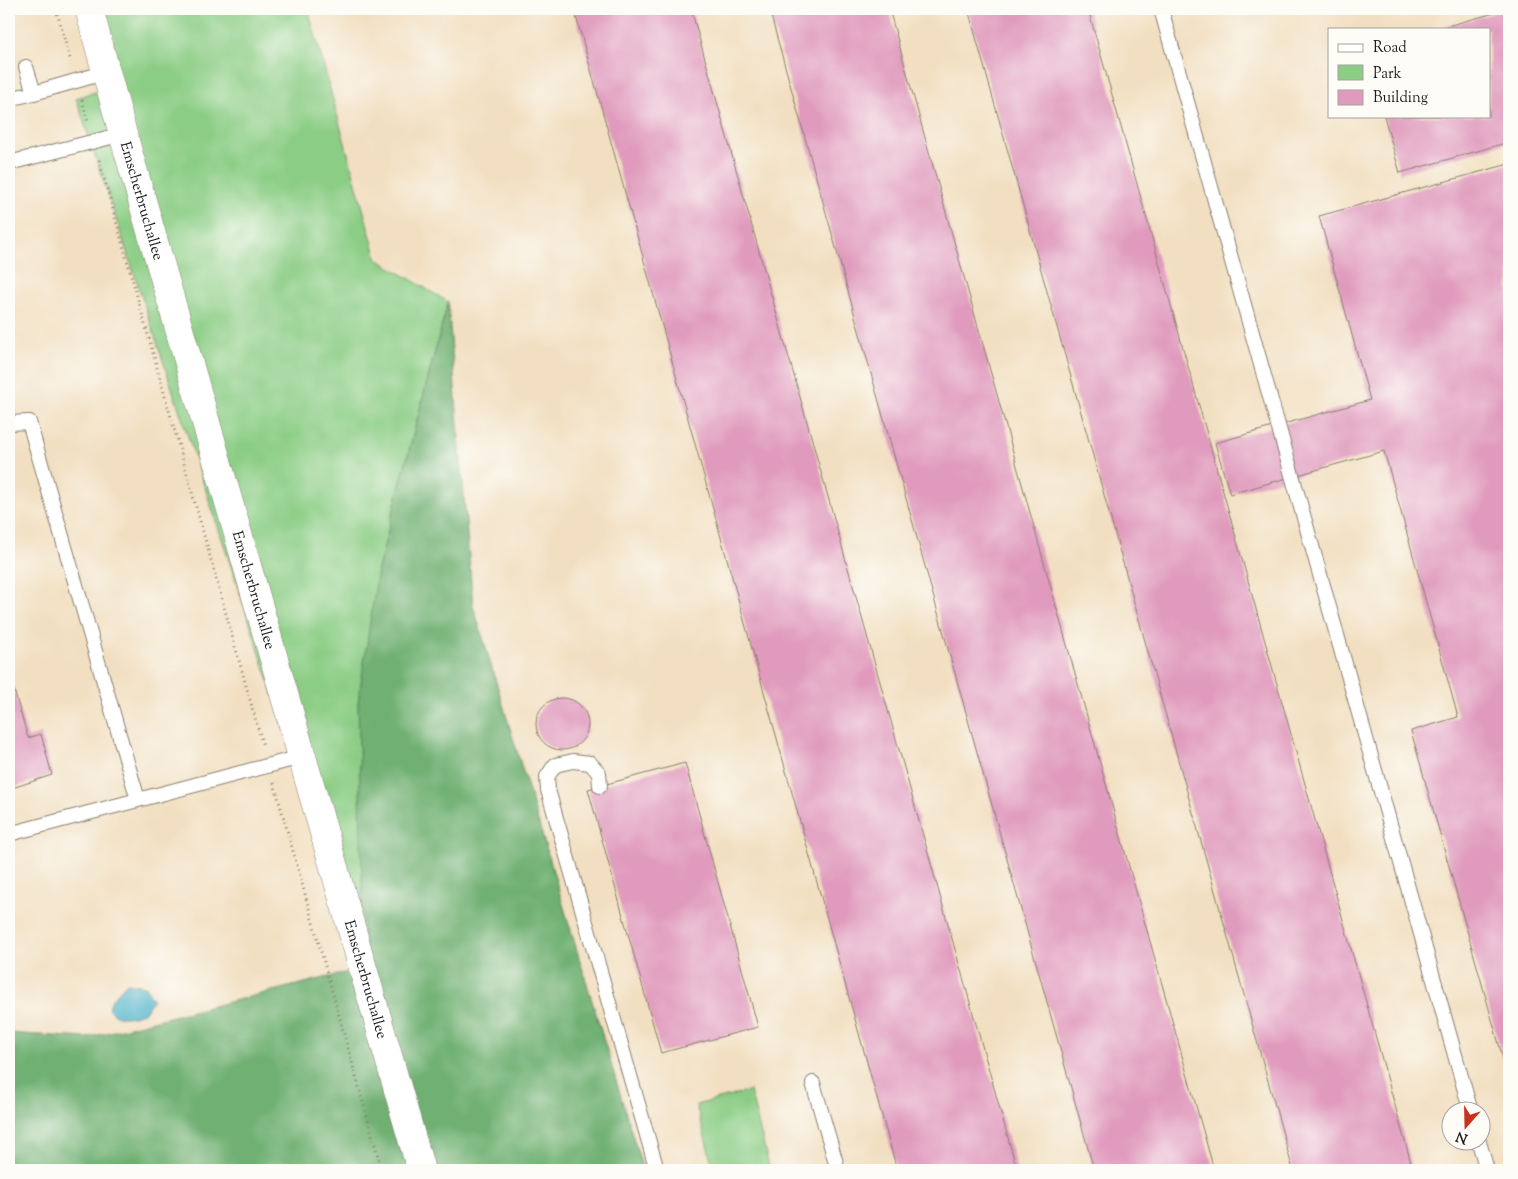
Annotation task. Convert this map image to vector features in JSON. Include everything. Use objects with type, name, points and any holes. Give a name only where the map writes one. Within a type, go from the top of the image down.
[{"type":"street","name":"Emscherbruchallee","points":[[90,9],[123,134],[421,1170]]},
{"type":"lane","points":[[1162,9],[1468,1102]]},
{"type":"lane","points":[[26,67],[34,93]]},
{"type":"lane","points":[[9,100],[107,72]]},
{"type":"lane","points":[[9,164],[123,134]]},
{"type":"lane","points":[[9,423],[29,422],[138,800]]},
{"type":"lane","points":[[9,834],[301,757]]},
{"type":"lane","points":[[600,786],[599,773],[590,763],[573,761],[555,765],[547,777],[551,800],[657,1170]]},
{"type":"lane","points":[[813,1083],[838,1170]]},
{"type":"lane","points":[[1482,1152],[1487,1170]]},
{"type":"path","points":[[56,9],[382,1170]]},
{"type":"green space","points":[[94,9],[308,9],[377,259],[448,302],[378,569],[364,968],[76,98],[115,86]]},
{"type":"green space","points":[[448,302],[473,605],[643,1170],[9,1170],[9,1033],[86,1038],[364,968],[358,703],[378,569]]},
{"type":"green space","points":[[750,1091],[770,1170],[714,1170],[696,1105]]},
{"type":"water","points":[[127,983],[145,986],[153,999],[145,1012],[130,1017],[121,1017],[108,1008],[112,999]]},
{"type":"building","points":[[574,9],[691,9],[1017,1170],[897,1170]]},
{"type":"building","points":[[769,9],[889,9],[1214,1170],[1094,1170]]},
{"type":"building","points":[[968,9],[1088,9],[1413,1170],[1293,1170]]},
{"type":"building","points":[[1509,9],[1509,142],[1400,173],[1385,118],[1490,118],[1490,28],[1440,28]]},
{"type":"building","points":[[1509,164],[1509,1080],[1411,731],[1458,717],[1384,451],[1230,494],[1215,443],[1370,400],[1319,216]]},
{"type":"building","points":[[9,673],[28,738],[41,734],[52,775],[9,789]]},
{"type":"building","points":[[562,698],[572,700],[580,706],[586,714],[588,724],[586,734],[580,742],[572,748],[562,750],[552,748],[544,742],[538,734],[536,724],[538,714],[544,706],[552,700]]},
{"type":"building","points":[[685,763],[758,1027],[661,1053],[588,789]]}]
